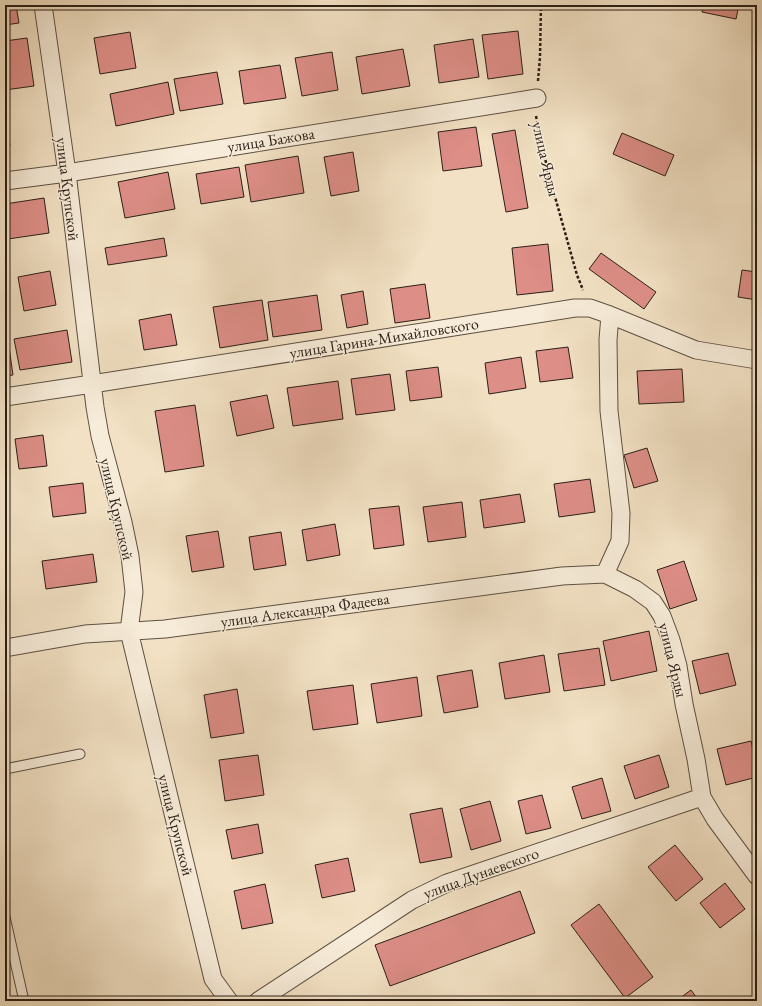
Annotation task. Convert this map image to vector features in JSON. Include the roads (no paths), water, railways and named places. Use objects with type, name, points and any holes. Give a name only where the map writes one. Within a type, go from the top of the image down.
[{"type":"street","name":"улица Крупской","points":[[43,5],[67,173],[92,384],[100,436],[123,522],[130,556],[134,592],[129,631],[213,979],[229,1001]]},
{"type":"street","name":"улица Бажова","points":[[5,181],[67,173],[537,98]]},
{"type":"street","name":"улица Гарина-Михайловского","points":[[5,397],[575,308],[590,308],[610,314],[696,350],[757,360]]},
{"type":"street","points":[[605,574],[620,541],[622,513],[609,411],[608,340],[610,314]]},
{"type":"street","name":"улица Александра Фадеева","points":[[5,648],[85,634],[165,629],[562,576],[605,574]]},
{"type":"street","name":"улица Ярды","points":[[605,574],[636,589],[652,602],[662,616],[671,640],[678,666],[702,797],[715,819],[757,876]]},
{"type":"street","name":"улица Дунаевского","points":[[258,1001],[412,900],[447,883],[702,797]]},
{"type":"lane","points":[[5,769],[80,754]]},
{"type":"lane","points":[[5,917],[24,1001]]}]
